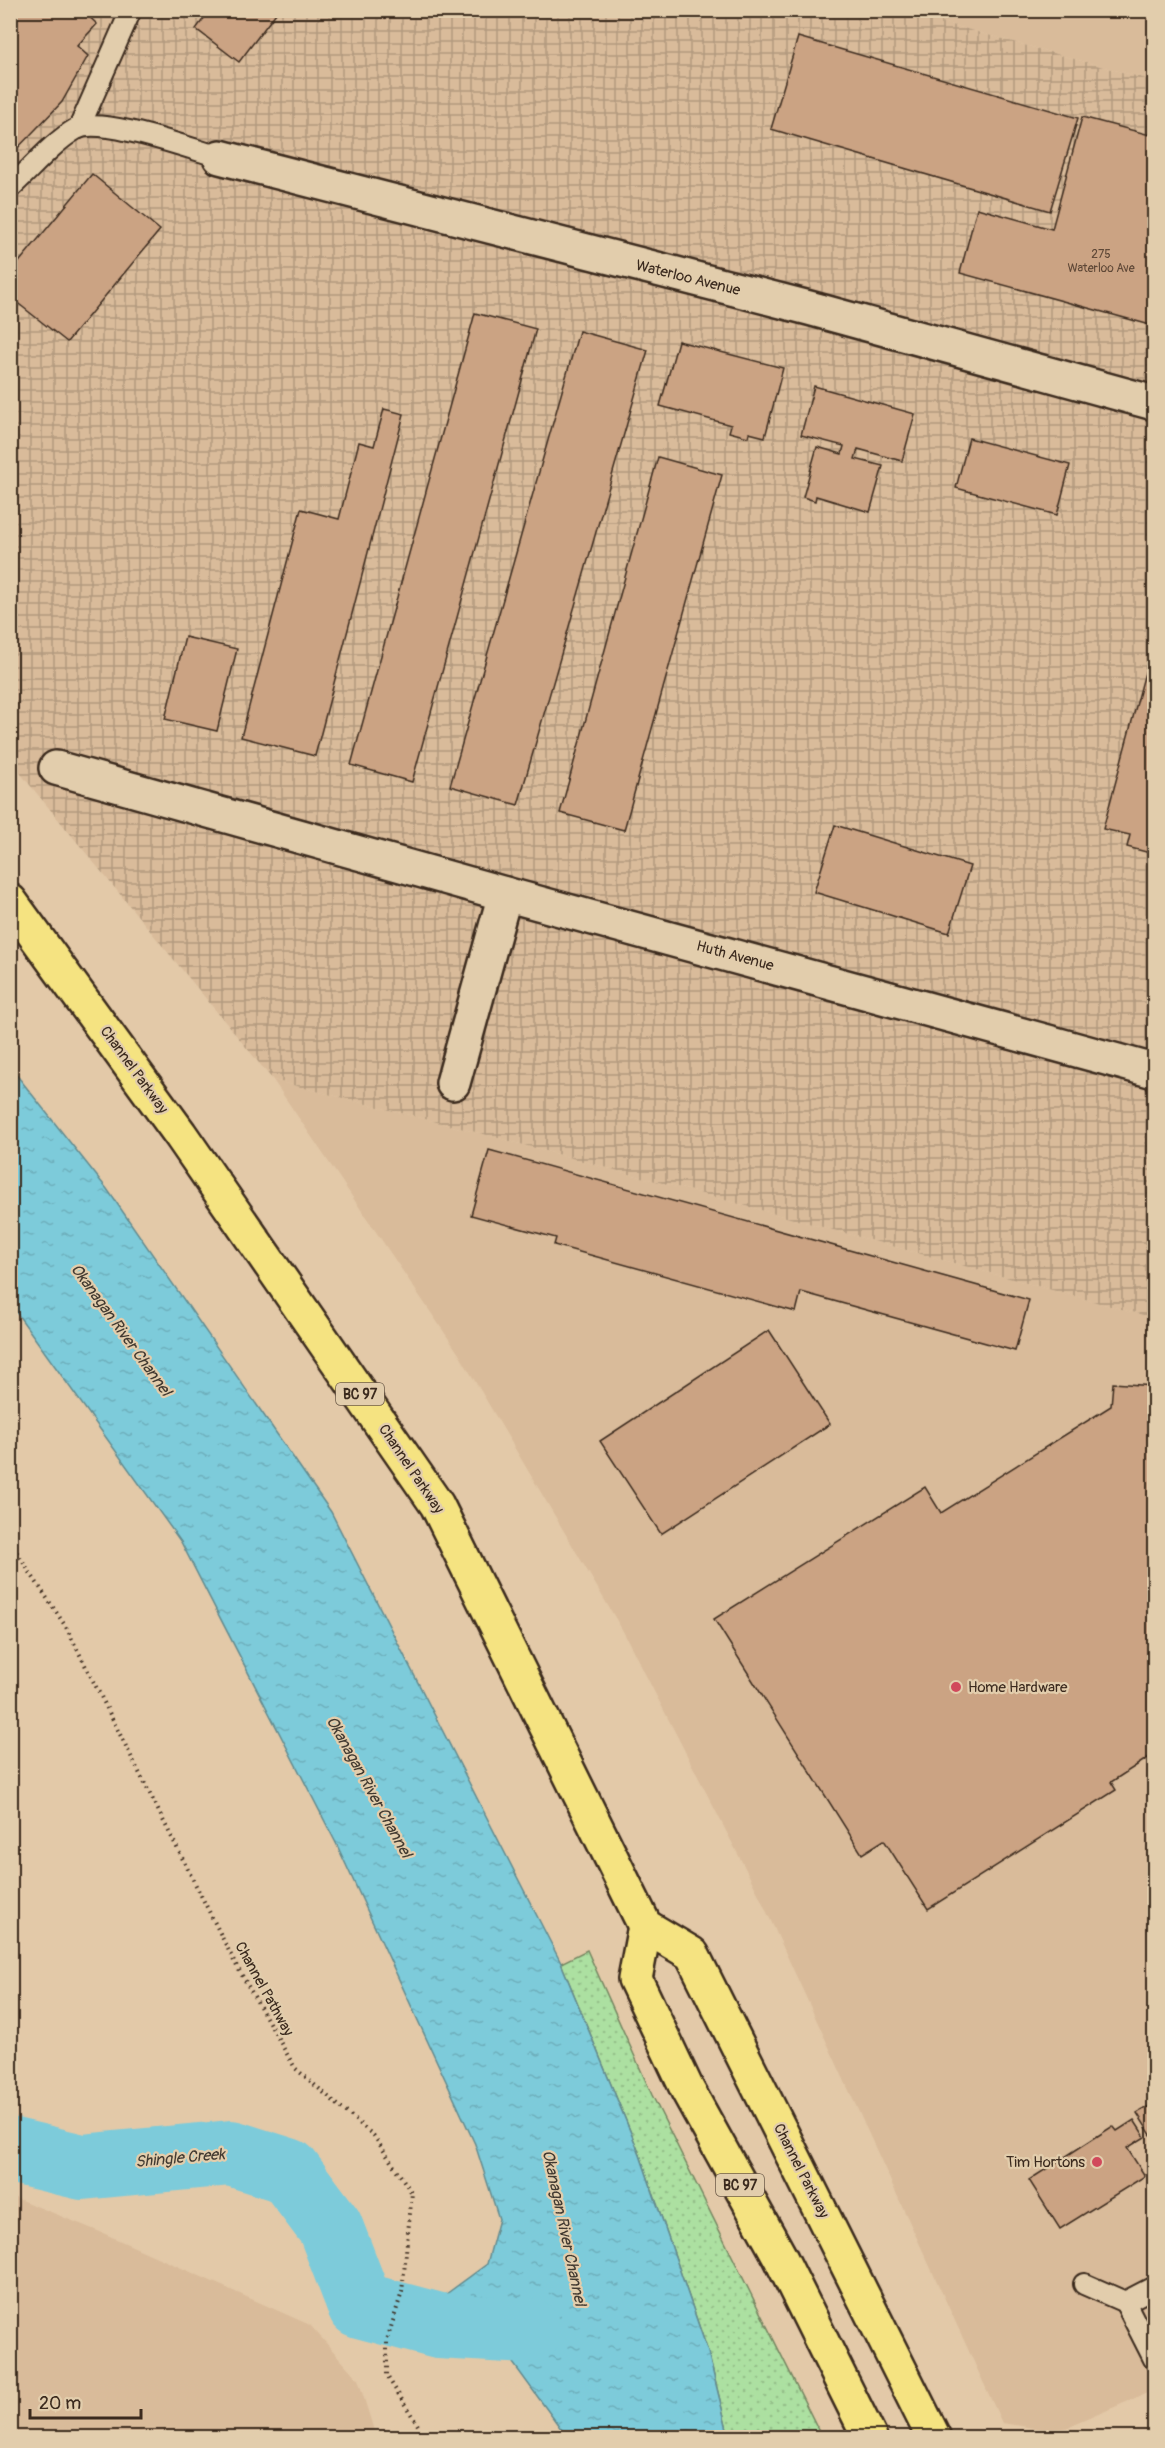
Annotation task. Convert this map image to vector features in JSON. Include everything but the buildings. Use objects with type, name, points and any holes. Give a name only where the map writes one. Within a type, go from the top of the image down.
[{"type":"highway","name":"Channel Parkway","points":[[10,901],[180,1134],[437,1505],[645,1926],[692,1954],[928,2425]]},
{"type":"highway","name":"BC 97","points":[[645,1926],[635,1979],[687,2089],[780,2257],[870,2438]]},
{"type":"highway","points":[[928,2425],[958,2438]]},
{"type":"street","name":"Waterloo Avenue","points":[[220,157],[810,308],[1155,404]]},
{"type":"street","name":"Huth Avenue","points":[[56,768],[505,894],[1155,1071]]},
{"type":"street","points":[[453,1083],[505,894]]},
{"type":"lane","points":[[79,128],[131,10]]},
{"type":"lane","points":[[10,188],[64,137],[79,128],[93,125],[113,127],[220,157]]},
{"type":"lane","points":[[1084,2284],[1125,2302],[1155,2359]]},
{"type":"lane","points":[[1125,2302],[1155,2287]]},
{"type":"path","name":"Channel Pathway","points":[[10,1542],[66,1627],[235,1963],[295,2068],[374,2136],[412,2193],[402,2292],[387,2340],[387,2376],[426,2438]]},
{"type":"shaded area","points":[[10,11],[902,11],[1154,81],[1154,1318],[491,1136],[273,1080],[11,762]]},
{"type":"shaded area","points":[[902,11],[1154,11],[1154,81]]},
{"type":"shaded area","points":[[273,1080],[491,1136],[1154,1318],[1154,2390],[1066,2428],[1046,2430],[1002,2423],[759,1895],[623,1631],[459,1354]]},
{"type":"shaded area","points":[[11,2196],[105,2234],[310,2325],[358,2379],[376,2437],[11,2437]]},
{"type":"green space","points":[[587,1950],[652,2095],[822,2437],[729,2437],[708,2352],[640,2155],[561,1963]]},
{"type":"water","name":"Okanagan River Channel","points":[[11,1068],[107,1189],[331,1512],[561,1963],[640,2155],[708,2352],[729,2437],[567,2437],[508,2356],[439,2355],[438,2300],[487,2264],[499,2219],[475,2144],[336,1843],[181,1542],[11,1305]]},
{"type":"waterway","name":"Shingle Creek","points":[[10,2150],[82,2167],[231,2153],[288,2171],[330,2227],[360,2305],[439,2326],[529,2331]]},
{"type":"place","name":"Home Hardware","points":[[956,1687]]},
{"type":"place","name":"Tim Hortons","points":[[1097,2162]]}]
